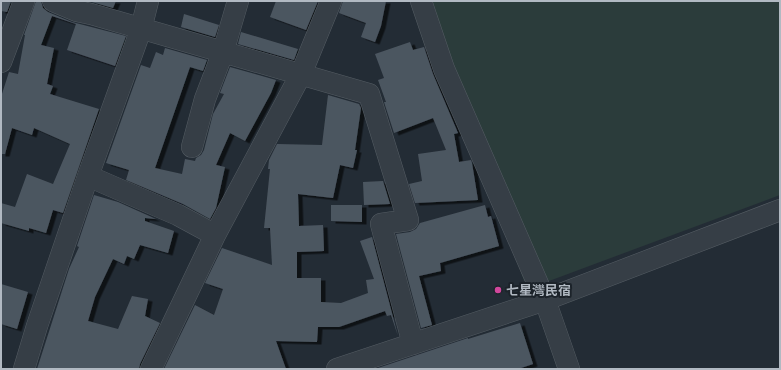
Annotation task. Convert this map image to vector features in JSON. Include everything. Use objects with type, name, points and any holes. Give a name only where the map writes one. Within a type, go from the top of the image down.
[{"type":"street","points":[[1,62],[24,1]]},
{"type":"street","points":[[53,1],[77,11],[85,7],[141,29],[369,94],[408,220],[381,224],[413,344]]},
{"type":"street","points":[[24,369],[88,176],[141,29],[148,1]]},
{"type":"street","points":[[192,147],[205,99],[223,52],[238,1]]},
{"type":"street","points":[[152,369],[215,235],[301,74],[331,1]]},
{"type":"street","points":[[421,1],[444,69],[545,300],[569,369]]},
{"type":"street","points":[[88,176],[178,215],[215,235]]},
{"type":"street","points":[[337,369],[545,300],[780,210]]},
{"type":"shaded area","points":[[426,1],[780,1],[780,195],[541,284],[524,281]]},
{"type":"building","points":[[1,1],[11,1],[7,12],[1,11]]},
{"type":"building","points":[[36,1],[41,1],[43,8],[48,12],[72,22],[126,36],[115,66],[67,50],[76,24],[52,16],[41,45],[54,48],[47,84],[53,86],[50,94],[99,109],[63,213],[53,210],[46,233],[29,228],[29,231],[1,223],[1,203],[15,207],[27,174],[53,184],[70,144],[34,128],[32,135],[12,128],[5,154],[1,154],[1,97],[9,72],[18,74],[24,35]]},
{"type":"building","points":[[88,1],[116,1],[113,8]]},
{"type":"building","points":[[276,1],[318,1],[306,30],[270,17]]},
{"type":"building","points":[[343,1],[386,1],[381,26],[375,42],[361,37],[366,23],[339,13]]},
{"type":"building","points":[[184,14],[219,25],[215,37],[181,27]]},
{"type":"building","points":[[241,32],[298,49],[294,60],[238,44]]},
{"type":"building","points":[[410,42],[413,50],[424,47],[433,74],[458,133],[454,134],[459,162],[471,160],[478,200],[415,203],[409,184],[422,181],[418,154],[446,150],[433,118],[394,133],[384,102],[386,102],[378,80],[384,78],[375,54]]},
{"type":"building","points":[[165,48],[207,60],[203,71],[190,67],[155,168],[182,174],[185,159],[195,161],[196,158],[201,155],[204,150],[213,114],[224,94],[220,93],[230,67],[276,80],[271,93],[245,141],[230,133],[216,165],[225,167],[216,208],[210,219],[183,204],[126,180],[129,170],[106,163],[141,65],[150,68],[156,52],[163,55]]},
{"type":"building","points":[[328,95],[359,104],[361,108],[355,150],[357,150],[353,168],[340,165],[333,198],[298,194],[299,226],[323,225],[324,251],[297,252],[297,278],[321,278],[321,302],[341,303],[368,293],[366,280],[374,279],[360,241],[372,237],[398,336],[391,315],[387,316],[385,311],[339,327],[318,327],[317,342],[276,341],[286,369],[164,369],[195,305],[214,315],[223,289],[205,283],[222,248],[272,265],[270,228],[264,228],[270,169],[268,169],[269,160],[277,144],[322,145]]},
{"type":"building","points":[[383,181],[390,204],[364,205],[363,182]]},
{"type":"building","points":[[94,195],[118,202],[156,219],[145,218],[145,221],[174,231],[168,253],[140,245],[134,259],[127,256],[124,264],[113,259],[95,297],[88,321],[118,329],[132,296],[148,299],[145,316],[160,323],[139,369],[37,369],[69,269],[79,247],[77,246]]},
{"type":"building","points":[[331,205],[362,205],[362,222],[331,221]]},
{"type":"building","points":[[485,205],[488,217],[491,216],[499,246],[440,263],[441,271],[419,276],[432,325],[421,328],[396,234],[410,232],[416,229],[420,223]]},
{"type":"building","points":[[1,284],[28,292],[17,329],[1,324]]},
{"type":"building","points":[[520,323],[533,364],[518,369],[375,369],[468,338]]},
{"type":"place","name":"七星灣民宿","points":[[498,290]]}]
